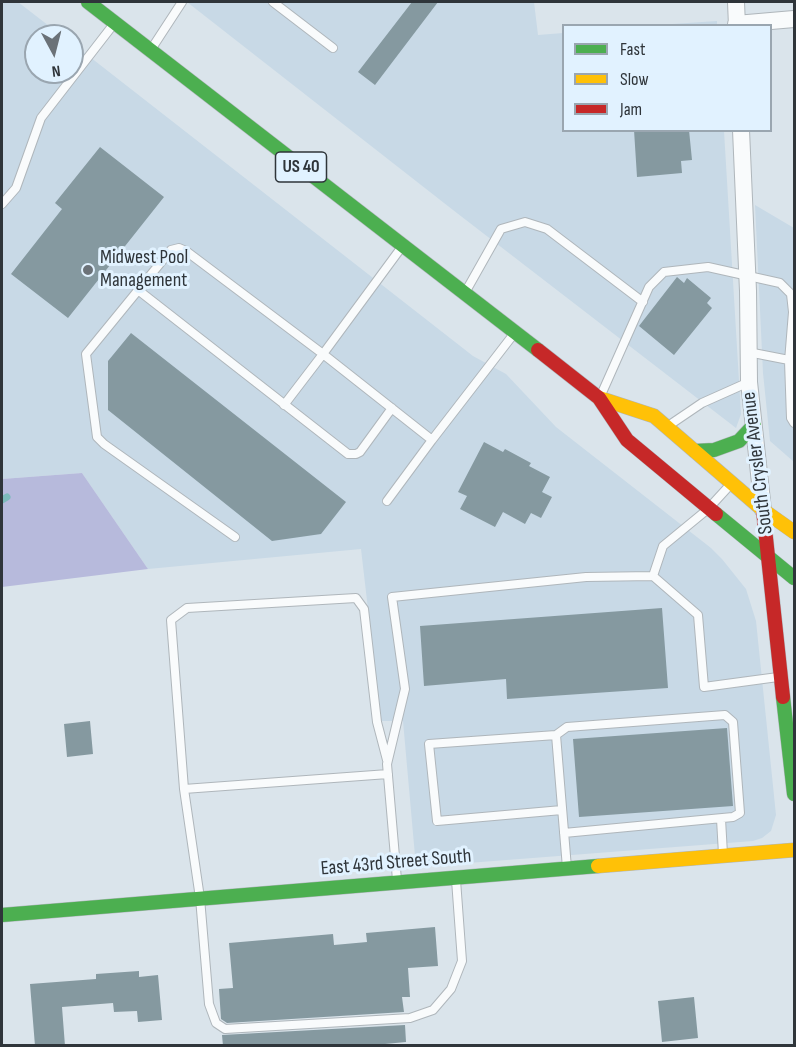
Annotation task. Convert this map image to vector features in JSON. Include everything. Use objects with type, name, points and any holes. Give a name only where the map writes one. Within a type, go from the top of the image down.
[{"type":"main road","name":"US 40","points":[[88,2],[599,398],[627,440],[770,560],[795,578]]},
{"type":"main road","name":"US 40","points":[[599,398],[654,416],[763,510],[795,532]]},
{"type":"main road","points":[[695,451],[714,450],[739,441],[754,425]]},
{"type":"main road","name":"South Crysler Avenue","points":[[763,510],[795,794]]},
{"type":"main road","name":"East 43rd Street South","points":[[2,915],[795,850]]},
{"type":"street","points":[[736,2],[736,24]]},
{"type":"street","points":[[748,24],[795,20]]},
{"type":"street","name":"South Crysler Avenue","points":[[741,132],[747,352],[763,510]]},
{"type":"lane","points":[[150,50],[182,2]]},
{"type":"lane","points":[[273,2],[333,48]]},
{"type":"lane","points":[[2,204],[16,188],[41,118],[115,22]]},
{"type":"lane","points":[[464,294],[501,229],[525,222],[547,229],[643,302]]},
{"type":"lane","points":[[284,405],[403,246]]},
{"type":"lane","points":[[236,537],[113,451],[97,437],[86,354],[171,250],[179,248],[186,251],[432,440]]},
{"type":"lane","points":[[599,398],[650,287],[664,272],[708,267],[746,274],[780,284],[791,294],[793,312],[791,418],[795,423]]},
{"type":"lane","points":[[138,290],[348,454],[360,452],[392,408]]},
{"type":"lane","points":[[387,501],[515,333]]},
{"type":"lane","points":[[747,352],[792,361]]},
{"type":"lane","points":[[666,427],[702,403],[749,382]]},
{"type":"lane","points":[[653,576],[663,546],[708,509],[732,482]]},
{"type":"lane","points":[[387,764],[405,689],[392,597],[586,578],[653,576],[698,615],[704,687],[781,677]]},
{"type":"lane","points":[[398,882],[387,764],[377,722],[364,609],[356,598],[187,608],[171,620],[184,789],[200,898],[208,1004],[216,1023],[225,1029],[410,1018],[433,1010],[451,989],[462,961],[456,878]]},
{"type":"lane","points":[[562,810],[437,821],[429,744],[556,735],[567,727],[724,715],[733,722],[740,813],[734,818],[564,832]]},
{"type":"lane","points":[[556,735],[567,868]]},
{"type":"lane","points":[[184,789],[388,774]]},
{"type":"lane","points":[[721,819],[723,855]]},
{"type":"shaded area","points":[[2,2],[18,2],[46,24],[24,24],[24,84],[84,84],[84,52],[473,356],[506,374],[556,427],[722,559],[746,589],[756,621],[776,815],[771,831],[753,841],[416,867],[403,721],[381,721],[361,549],[148,569],[82,473],[2,479]]},
{"type":"shaded area","points":[[187,2],[534,2],[538,35],[562,33],[562,132],[724,132],[741,414],[736,428]]},
{"type":"shaded area","points":[[717,21],[717,24],[673,24]]},
{"type":"shaded area","points":[[755,205],[794,228],[794,462],[770,441],[763,373]]},
{"type":"shaded area","points":[[82,473],[148,569],[2,587],[2,479]]},
{"type":"building","points":[[412,2],[438,2],[375,85],[358,72]]},
{"type":"building","points":[[634,132],[689,132],[692,160],[681,161],[682,173],[637,177]]},
{"type":"building","points":[[100,147],[164,197],[68,318],[11,274],[62,209],[55,203]]},
{"type":"building","points":[[677,277],[684,283],[687,278],[711,298],[707,303],[712,308],[674,355],[639,326]]},
{"type":"building","points":[[131,333],[346,502],[321,534],[272,541],[108,410],[108,361]]},
{"type":"building","points":[[484,442],[503,452],[505,449],[531,463],[529,466],[550,477],[542,492],[552,497],[541,518],[531,513],[525,524],[503,512],[495,527],[460,509],[467,496],[458,492]]},
{"type":"building","points":[[662,608],[668,688],[507,699],[506,679],[424,686],[420,626]]},
{"type":"building","points":[[90,721],[93,754],[67,757],[64,724]]},
{"type":"building","points":[[727,728],[733,806],[579,817],[573,739]]},
{"type":"building","points":[[435,927],[438,966],[408,968],[410,997],[402,997],[404,1012],[227,1023],[221,1019],[219,989],[233,988],[229,943],[333,934],[334,945],[367,942],[366,933]]},
{"type":"building","points":[[139,971],[139,977],[158,975],[162,1020],[138,1022],[137,1011],[114,1012],[113,1003],[62,1007],[65,1046],[35,1046],[30,984],[96,979],[96,974]]},
{"type":"building","points":[[694,997],[698,1038],[662,1042],[658,1001]]},
{"type":"building","points":[[405,1025],[406,1042],[364,1046],[223,1046],[222,1035]]},
{"type":"waterway","points":[[2,500],[7,497]]},
{"type":"traffic: fast","points":[[88,2],[538,350]]},
{"type":"traffic: fast","points":[[695,451],[714,450],[739,441],[754,425]]},
{"type":"traffic: fast","points":[[716,514],[794,578]]},
{"type":"traffic: fast","points":[[783,697],[794,794]]},
{"type":"traffic: fast","points":[[2,915],[598,866]]},
{"type":"traffic: slow","points":[[599,398],[654,416],[763,510],[794,532]]},
{"type":"traffic: slow","points":[[598,866],[794,850]]},
{"type":"traffic: jam","points":[[538,350],[599,398],[627,440],[716,514]]},
{"type":"traffic: jam","points":[[763,510],[783,697]]},
{"type":"place","name":"Midwest Pool Management","points":[[88,270]]}]
